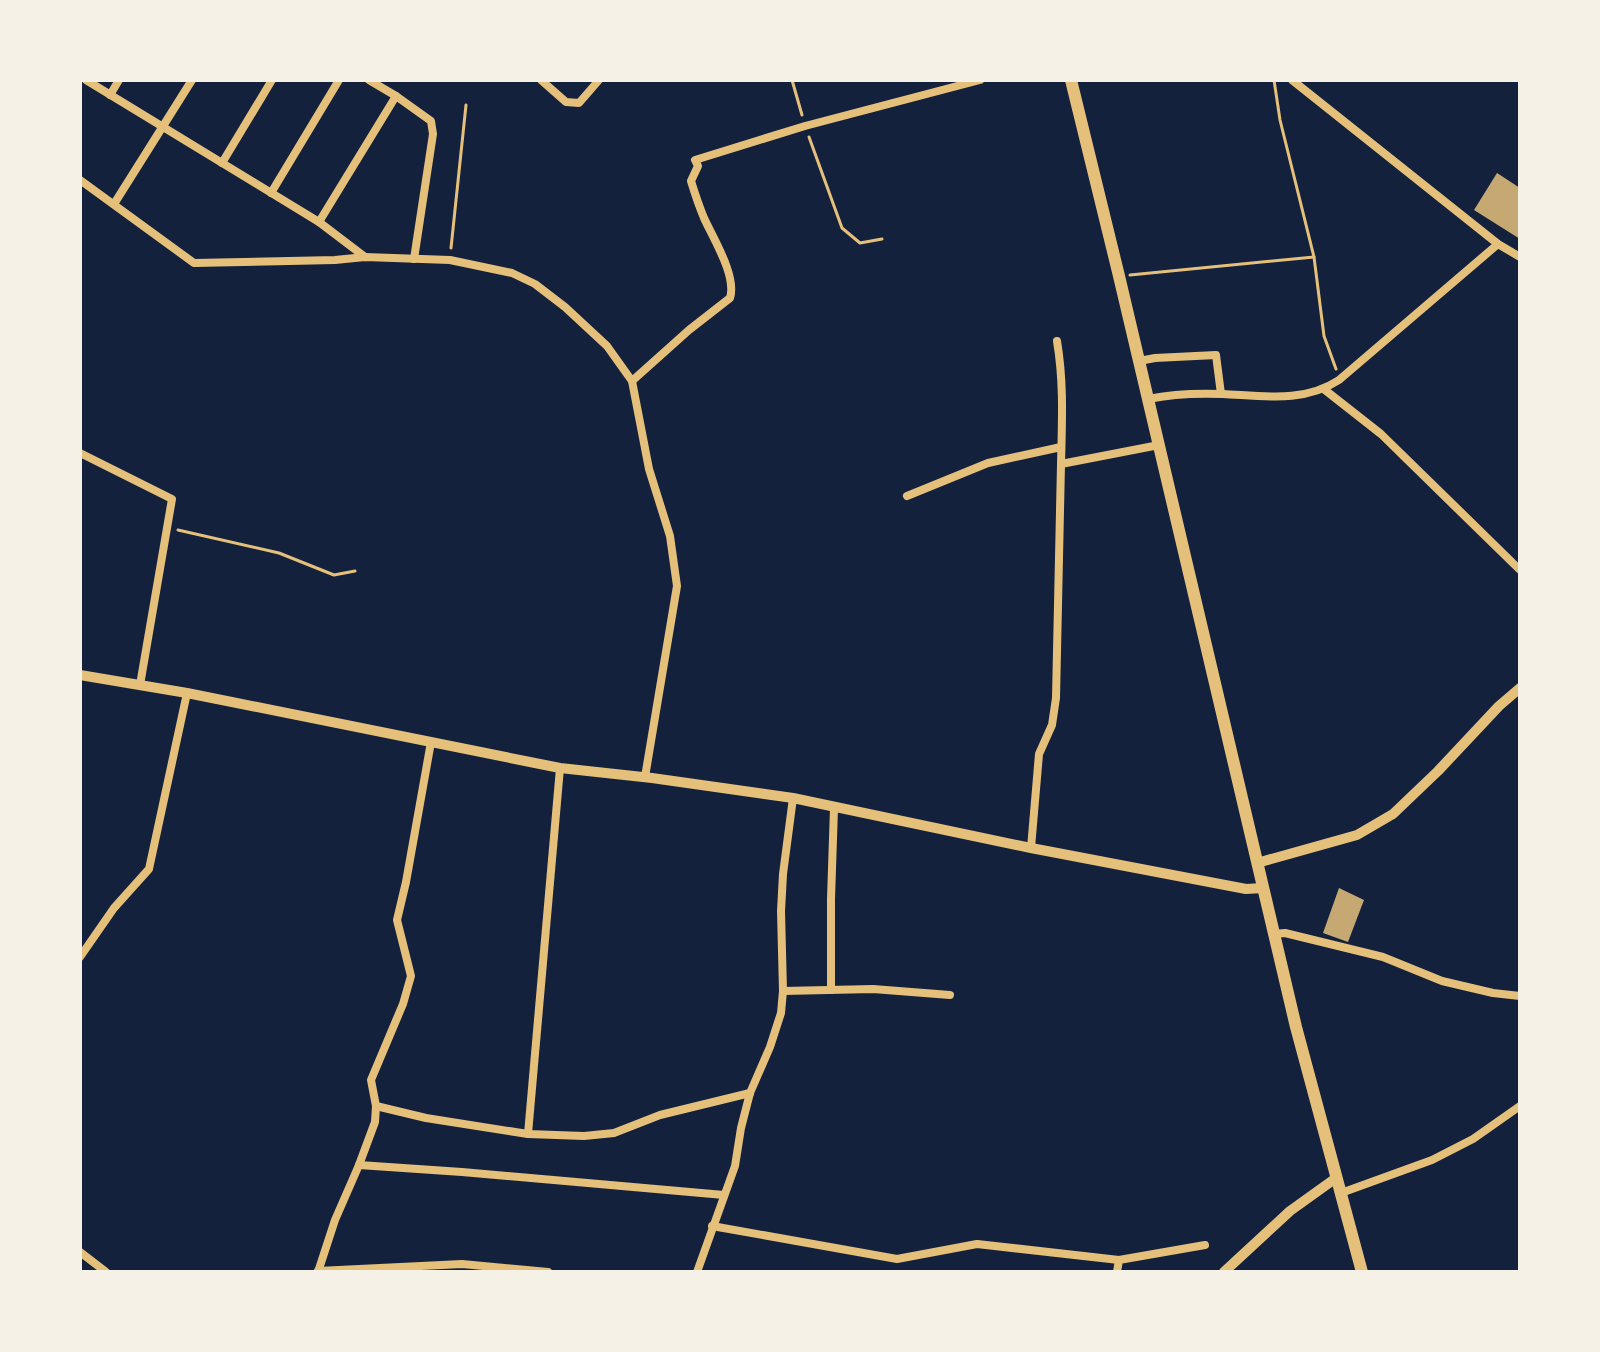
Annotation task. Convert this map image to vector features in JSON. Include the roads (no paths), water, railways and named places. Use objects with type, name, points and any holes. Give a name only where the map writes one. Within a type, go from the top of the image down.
[{"type":"main road","points":[[1071,80],[1303,1053],[1362,1272]]},
{"type":"street","points":[[86,80],[319,222],[365,257]]},
{"type":"street","points":[[110,95],[119,80]]},
{"type":"street","points":[[114,204],[192,80]]},
{"type":"street","points":[[222,163],[272,80]]},
{"type":"street","points":[[271,193],[339,80]]},
{"type":"street","points":[[369,80],[431,121],[433,134],[414,259]]},
{"type":"street","points":[[541,80],[566,102],[579,103],[599,80]]},
{"type":"street","points":[[632,381],[730,298],[733,290],[691,181],[698,166],[695,160],[805,126],[980,80]]},
{"type":"street","points":[[1292,80],[1498,244],[1520,257]]},
{"type":"street","points":[[319,222],[396,96]]},
{"type":"street","points":[[80,180],[194,263],[365,257],[450,260],[512,273],[535,284],[607,346],[632,381],[649,469],[670,536],[677,586],[645,777]]},
{"type":"street","points":[[1148,399],[1221,394],[1278,398],[1325,390],[1498,244]]},
{"type":"street","points":[[1031,848],[1039,754],[1052,725],[1056,698],[1062,373],[1057,341]]},
{"type":"street","points":[[1139,361],[1216,355],[1221,394]]},
{"type":"street","points":[[1325,390],[1381,434],[1520,570]]},
{"type":"street","points":[[1061,464],[1159,445]]},
{"type":"street","points":[[907,496],[988,463],[1061,447]]},
{"type":"street","points":[[80,453],[172,499],[140,685]]},
{"type":"street","points":[[80,675],[187,693],[560,768],[793,798],[1031,848],[1246,889],[1263,888]]},
{"type":"street","points":[[1257,863],[1357,835],[1393,814],[1520,688]]},
{"type":"street","points":[[80,957],[114,908],[149,869],[187,693]]},
{"type":"street","points":[[431,742],[397,920],[411,976],[403,1004],[371,1080],[376,1106],[375,1122],[335,1220],[318,1272],[462,1264],[548,1272]]},
{"type":"street","points":[[528,1134],[560,768]]},
{"type":"street","points":[[697,1272],[735,1166],[750,1093],[781,1013],[783,874],[793,798]]},
{"type":"street","points":[[831,990],[834,808]]},
{"type":"street","points":[[1274,934],[1285,933],[1383,957],[1442,981],[1520,996]]},
{"type":"street","points":[[783,991],[873,989],[950,995]]},
{"type":"street","points":[[376,1106],[426,1118],[528,1134],[584,1136],[614,1133],[660,1115],[750,1093]]},
{"type":"street","points":[[1341,1193],[1432,1160],[1473,1139],[1520,1106]]},
{"type":"street","points":[[359,1165],[724,1195]]},
{"type":"street","points":[[1224,1272],[1290,1211],[1336,1178]]},
{"type":"street","points":[[712,1226],[897,1259],[977,1244],[1119,1260],[1205,1245]]},
{"type":"street","points":[[80,1252],[106,1272]]},
{"type":"street","points":[[1117,1272],[1119,1260]]}]
